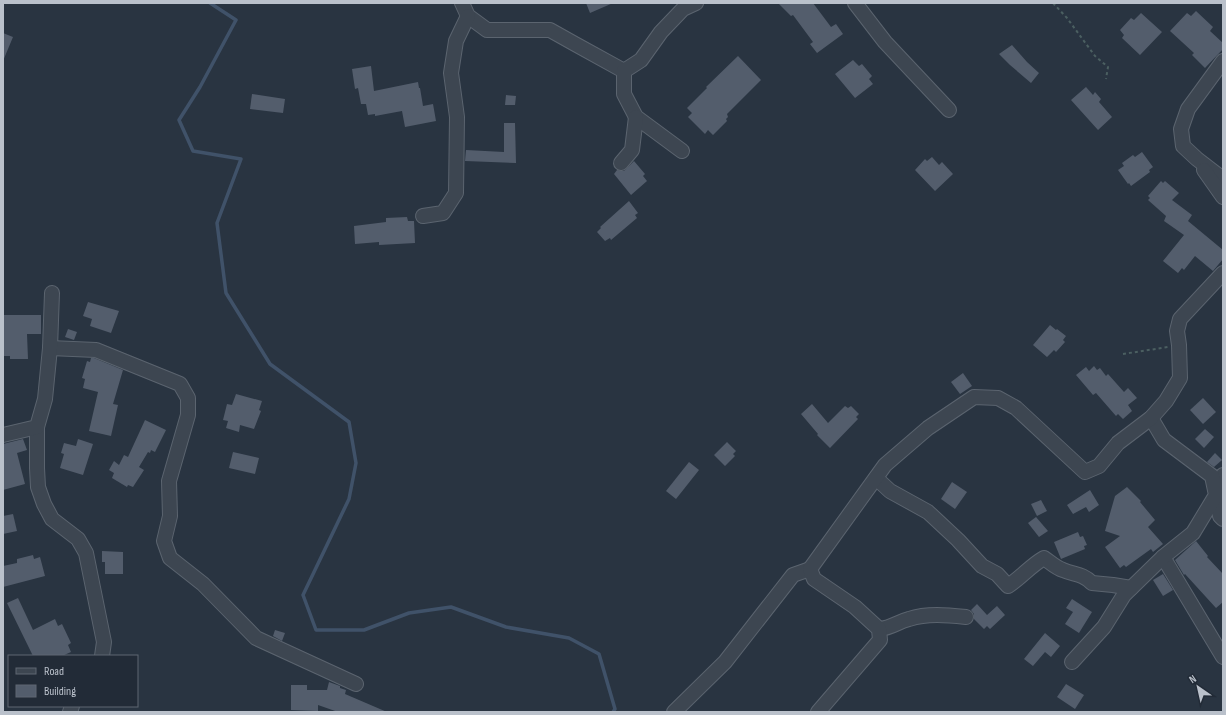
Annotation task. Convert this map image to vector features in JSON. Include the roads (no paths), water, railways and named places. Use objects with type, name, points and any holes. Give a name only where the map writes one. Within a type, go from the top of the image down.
[{"type":"street","points":[[462,3],[468,16],[487,30],[550,30],[624,71]]},
{"type":"street","points":[[624,71],[641,60],[661,32],[683,9],[696,3]]},
{"type":"street","points":[[855,3],[885,42],[949,110]]},
{"type":"street","points":[[423,216],[443,213],[456,193],[457,117],[451,73],[456,41],[468,16]]},
{"type":"street","points":[[1223,61],[1188,109],[1181,129],[1183,146],[1223,180]]},
{"type":"street","points":[[624,71],[624,94],[636,117],[682,151]]},
{"type":"street","points":[[621,163],[632,150],[636,117]]},
{"type":"street","points":[[1197,159],[1223,197]]},
{"type":"street","points":[[674,712],[725,662],[793,575],[810,569],[886,465],[928,428],[974,397],[998,398],[1016,408],[1085,472],[1099,466],[1118,443],[1151,418],[1166,401],[1180,378],[1179,345],[1176,331],[1180,319],[1223,273]]},
{"type":"street","points":[[52,293],[50,348],[45,399],[37,427],[38,487],[44,504],[52,518],[78,538],[86,553],[104,642],[102,655]]},
{"type":"street","points":[[50,348],[96,350],[180,384],[188,398],[188,415],[169,481],[170,516],[164,541],[170,558],[204,584],[256,638],[356,684]]},
{"type":"street","points":[[1151,418],[1164,440],[1212,476],[1220,516],[1223,519]]},
{"type":"street","points":[[3,435],[37,427]]},
{"type":"street","points":[[1072,662],[1104,627],[1124,595],[1163,557],[1193,533],[1216,495],[1223,475]]},
{"type":"street","points":[[876,478],[890,491],[928,512],[958,540],[982,566],[997,574],[1008,586],[1019,579],[1034,563],[1044,558],[1062,570],[1077,573],[1092,583],[1131,588]]},
{"type":"street","points":[[1163,557],[1223,657]]},
{"type":"street","points":[[810,569],[814,579],[855,607],[879,629],[880,640],[818,712]]},
{"type":"street","points":[[879,629],[888,628],[909,618],[942,614],[966,617]]},
{"type":"waterway","points":[[210,3],[236,20],[200,87],[179,120],[193,151],[241,159],[217,223],[226,293],[270,364],[349,422],[356,463],[349,499],[303,595],[316,630],[364,630],[409,613],[451,607],[506,627],[569,638],[599,654],[615,709],[613,712]]}]
